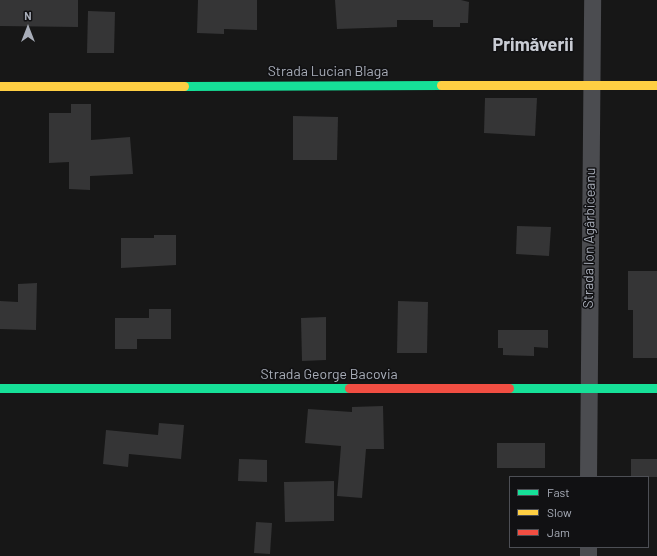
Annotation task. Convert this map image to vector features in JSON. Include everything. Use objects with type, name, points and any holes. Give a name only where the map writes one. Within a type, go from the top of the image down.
[{"type":"street","name":"Strada Ion Agârbiceanu","points":[[588,476],[587,388],[592,0]]},
{"type":"street","name":"Strada Lucian Blaga","points":[[0,86],[657,85]]},
{"type":"street","name":"Strada George Bacovia","points":[[0,388],[657,388]]},
{"type":"building","points":[[0,0],[78,0],[78,27],[0,26]]},
{"type":"building","points":[[198,0],[257,0],[257,30],[224,29],[224,34],[197,33]]},
{"type":"building","points":[[335,0],[461,0],[469,2],[468,23],[460,23],[460,27],[433,27],[433,20],[397,20],[397,27],[337,29]]},
{"type":"building","points":[[88,11],[115,12],[114,53],[87,53]]},
{"type":"building","points":[[485,98],[537,98],[535,136],[484,133]]},
{"type":"building","points":[[71,104],[91,104],[91,140],[130,137],[133,174],[90,176],[90,190],[69,189],[69,162],[49,163],[49,113],[71,113]]},
{"type":"building","points":[[293,116],[338,117],[337,160],[293,160]]},
{"type":"building","points":[[517,226],[551,227],[549,256],[516,254]]},
{"type":"building","points":[[154,235],[176,235],[176,265],[121,268],[121,238],[154,238]]},
{"type":"building","points":[[628,271],[657,271],[657,358],[633,358],[633,310],[628,310]]},
{"type":"building","points":[[37,283],[36,330],[0,329],[0,301],[18,302],[18,284]]},
{"type":"building","points":[[398,301],[428,302],[427,353],[397,353]]},
{"type":"building","points":[[149,309],[171,309],[171,339],[137,339],[137,349],[115,349],[115,318],[149,318]]},
{"type":"building","points":[[326,317],[326,360],[302,361],[301,318]]},
{"type":"building","points":[[498,330],[548,330],[548,348],[534,347],[534,356],[503,355],[503,348],[498,348]]},
{"type":"building","points":[[383,406],[384,449],[366,449],[362,498],[337,496],[341,446],[305,443],[308,409],[352,412],[352,407]]},
{"type":"building","points":[[159,423],[184,425],[181,459],[129,454],[128,467],[103,464],[106,430],[158,435]]},
{"type":"building","points":[[497,443],[545,443],[545,468],[497,468]]},
{"type":"building","points":[[239,459],[267,460],[267,482],[238,481]]},
{"type":"building","points":[[631,459],[657,459],[657,477],[631,476]]},
{"type":"building","points":[[334,481],[334,521],[285,522],[284,482]]},
{"type":"building","points":[[256,522],[272,523],[270,554],[254,553]]},
{"type":"traffic: fast","points":[[184,86],[441,85]]},
{"type":"traffic: fast","points":[[0,388],[349,388]]},
{"type":"traffic: fast","points":[[509,388],[657,388]]},
{"type":"traffic: slow","points":[[441,85],[657,85]]},
{"type":"traffic: slow","points":[[0,86],[184,86]]},
{"type":"traffic: jam","points":[[349,388],[509,388]]},
{"type":"district","name":"Primăverii","points":[[533,44]]}]
